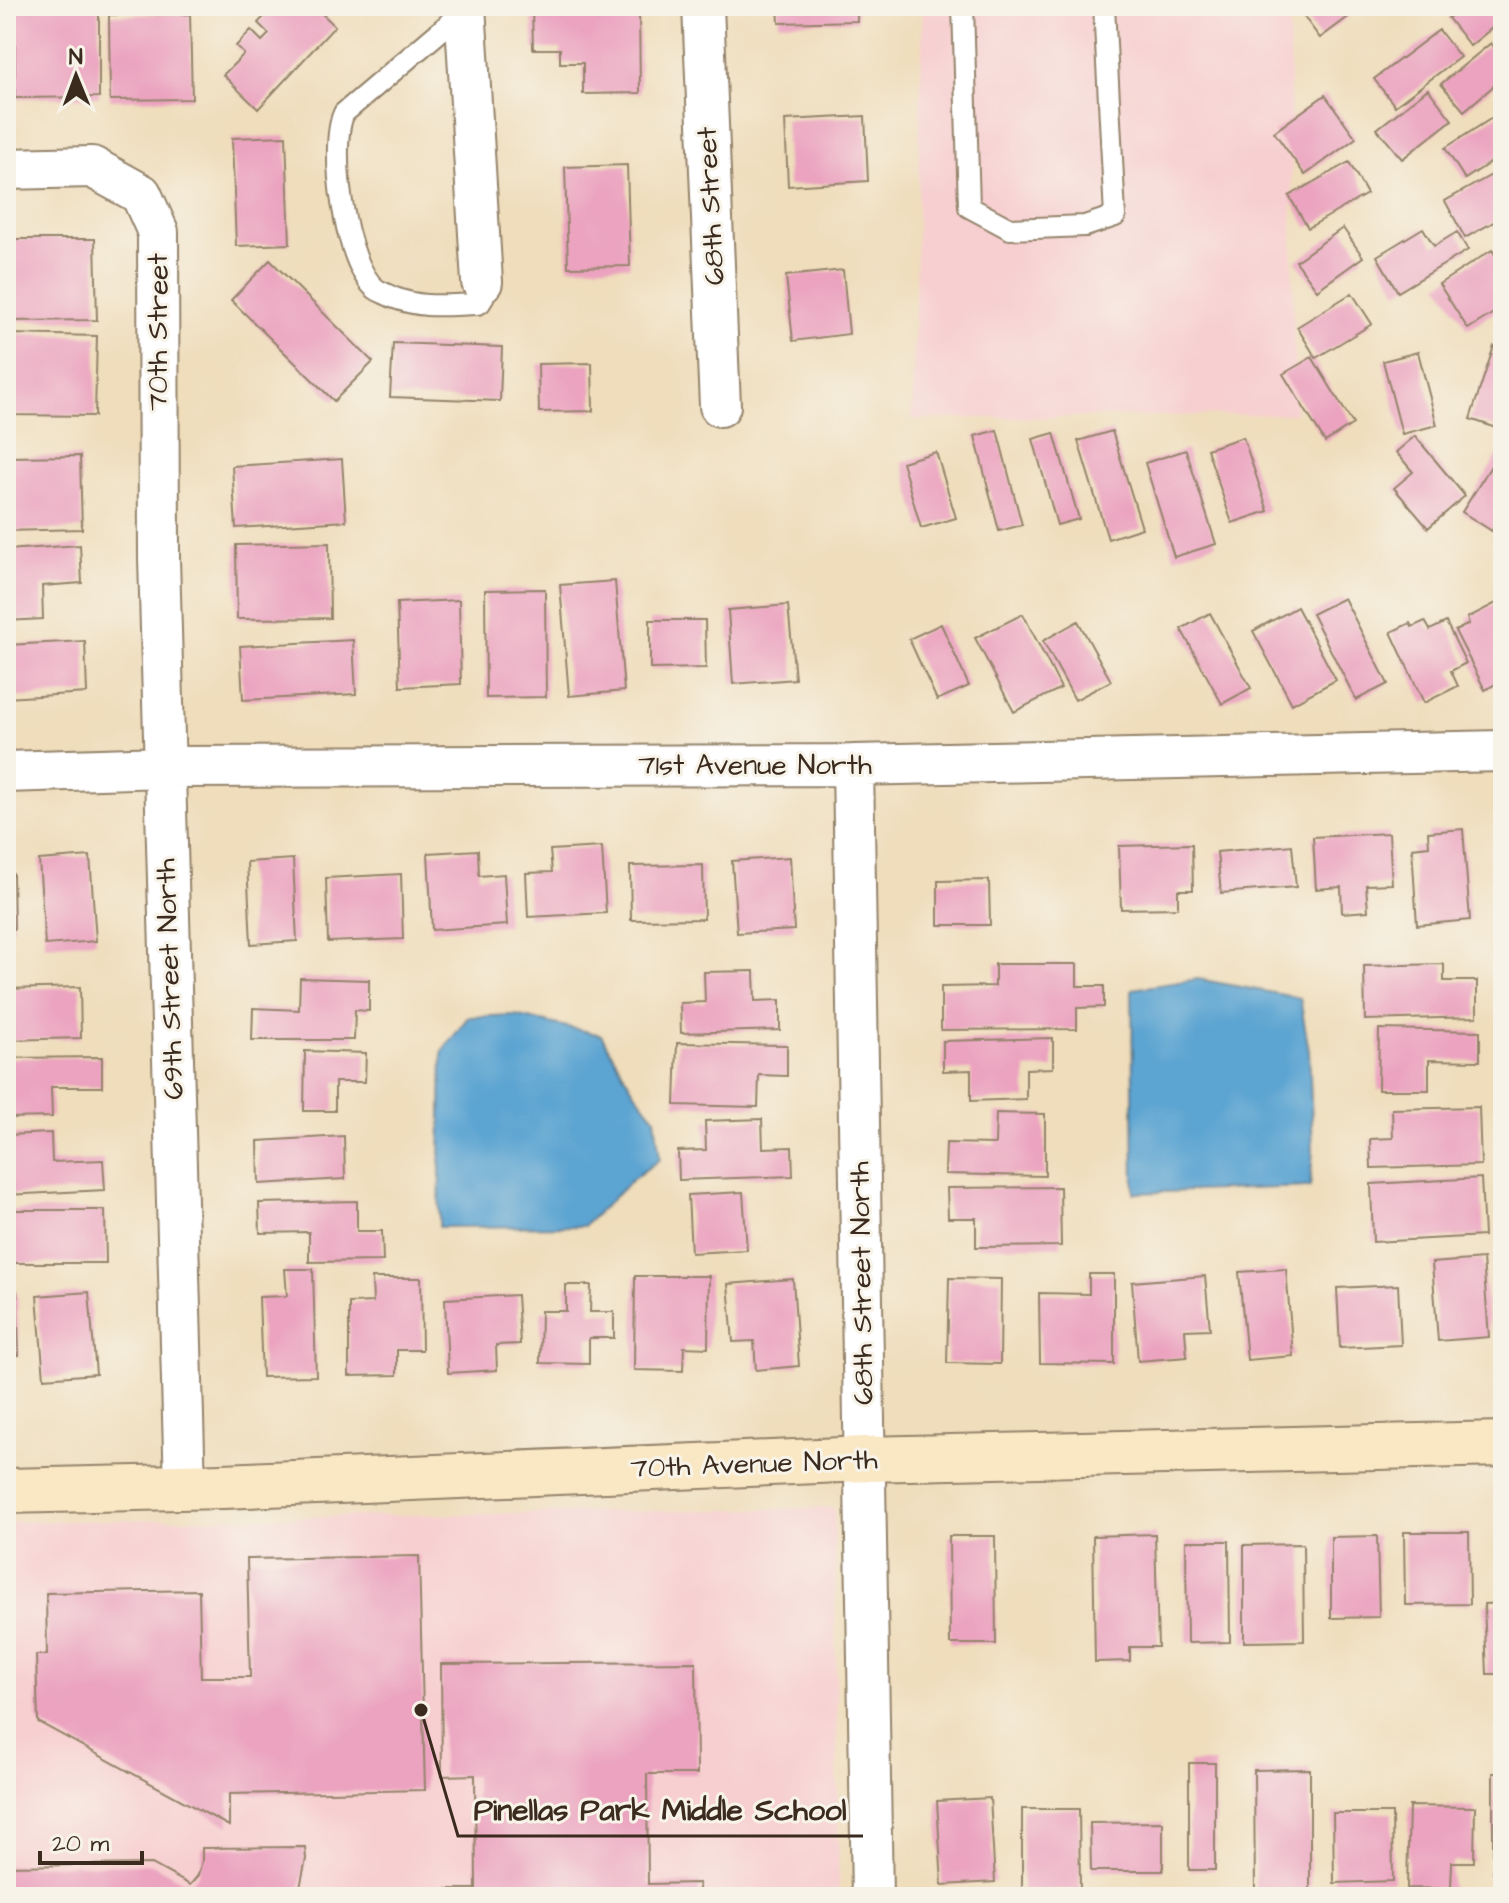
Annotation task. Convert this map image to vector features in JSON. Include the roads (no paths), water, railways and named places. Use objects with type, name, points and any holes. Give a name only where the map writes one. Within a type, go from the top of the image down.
[{"type":"street","name":"68th Street","points":[[703,6],[720,406]]},
{"type":"street","points":[[465,8],[482,282]]},
{"type":"street","name":"70th Street","points":[[6,169],[92,167],[141,194],[158,232],[157,471]]},
{"type":"street","name":"69th Street North","points":[[157,471],[185,1488]]},
{"type":"street","name":"71st Avenue North","points":[[6,772],[163,767],[853,765],[1503,751]]},
{"type":"street","name":"68th Street North","points":[[853,765],[872,1897]]},
{"type":"street","name":"70th Avenue North","points":[[6,1491],[185,1488],[865,1459],[1503,1444]]},
{"type":"lane","points":[[963,6],[969,207],[1010,229],[1085,226],[1115,216],[1104,6]]},
{"type":"lane","points":[[465,8],[344,113],[339,126],[337,168],[353,249],[373,287],[414,304],[477,304],[483,298],[482,282]]},
{"type":"water","points":[[1198,979],[1300,998],[1309,1051],[1313,1150],[1310,1187],[1134,1193],[1132,989]]},
{"type":"water","points":[[515,1015],[601,1035],[634,1091],[655,1118],[660,1159],[633,1179],[584,1226],[439,1227],[442,1052],[468,1017]]},
{"type":"place","name":"Pinellas Park Middle School","points":[[421,1710]]}]
